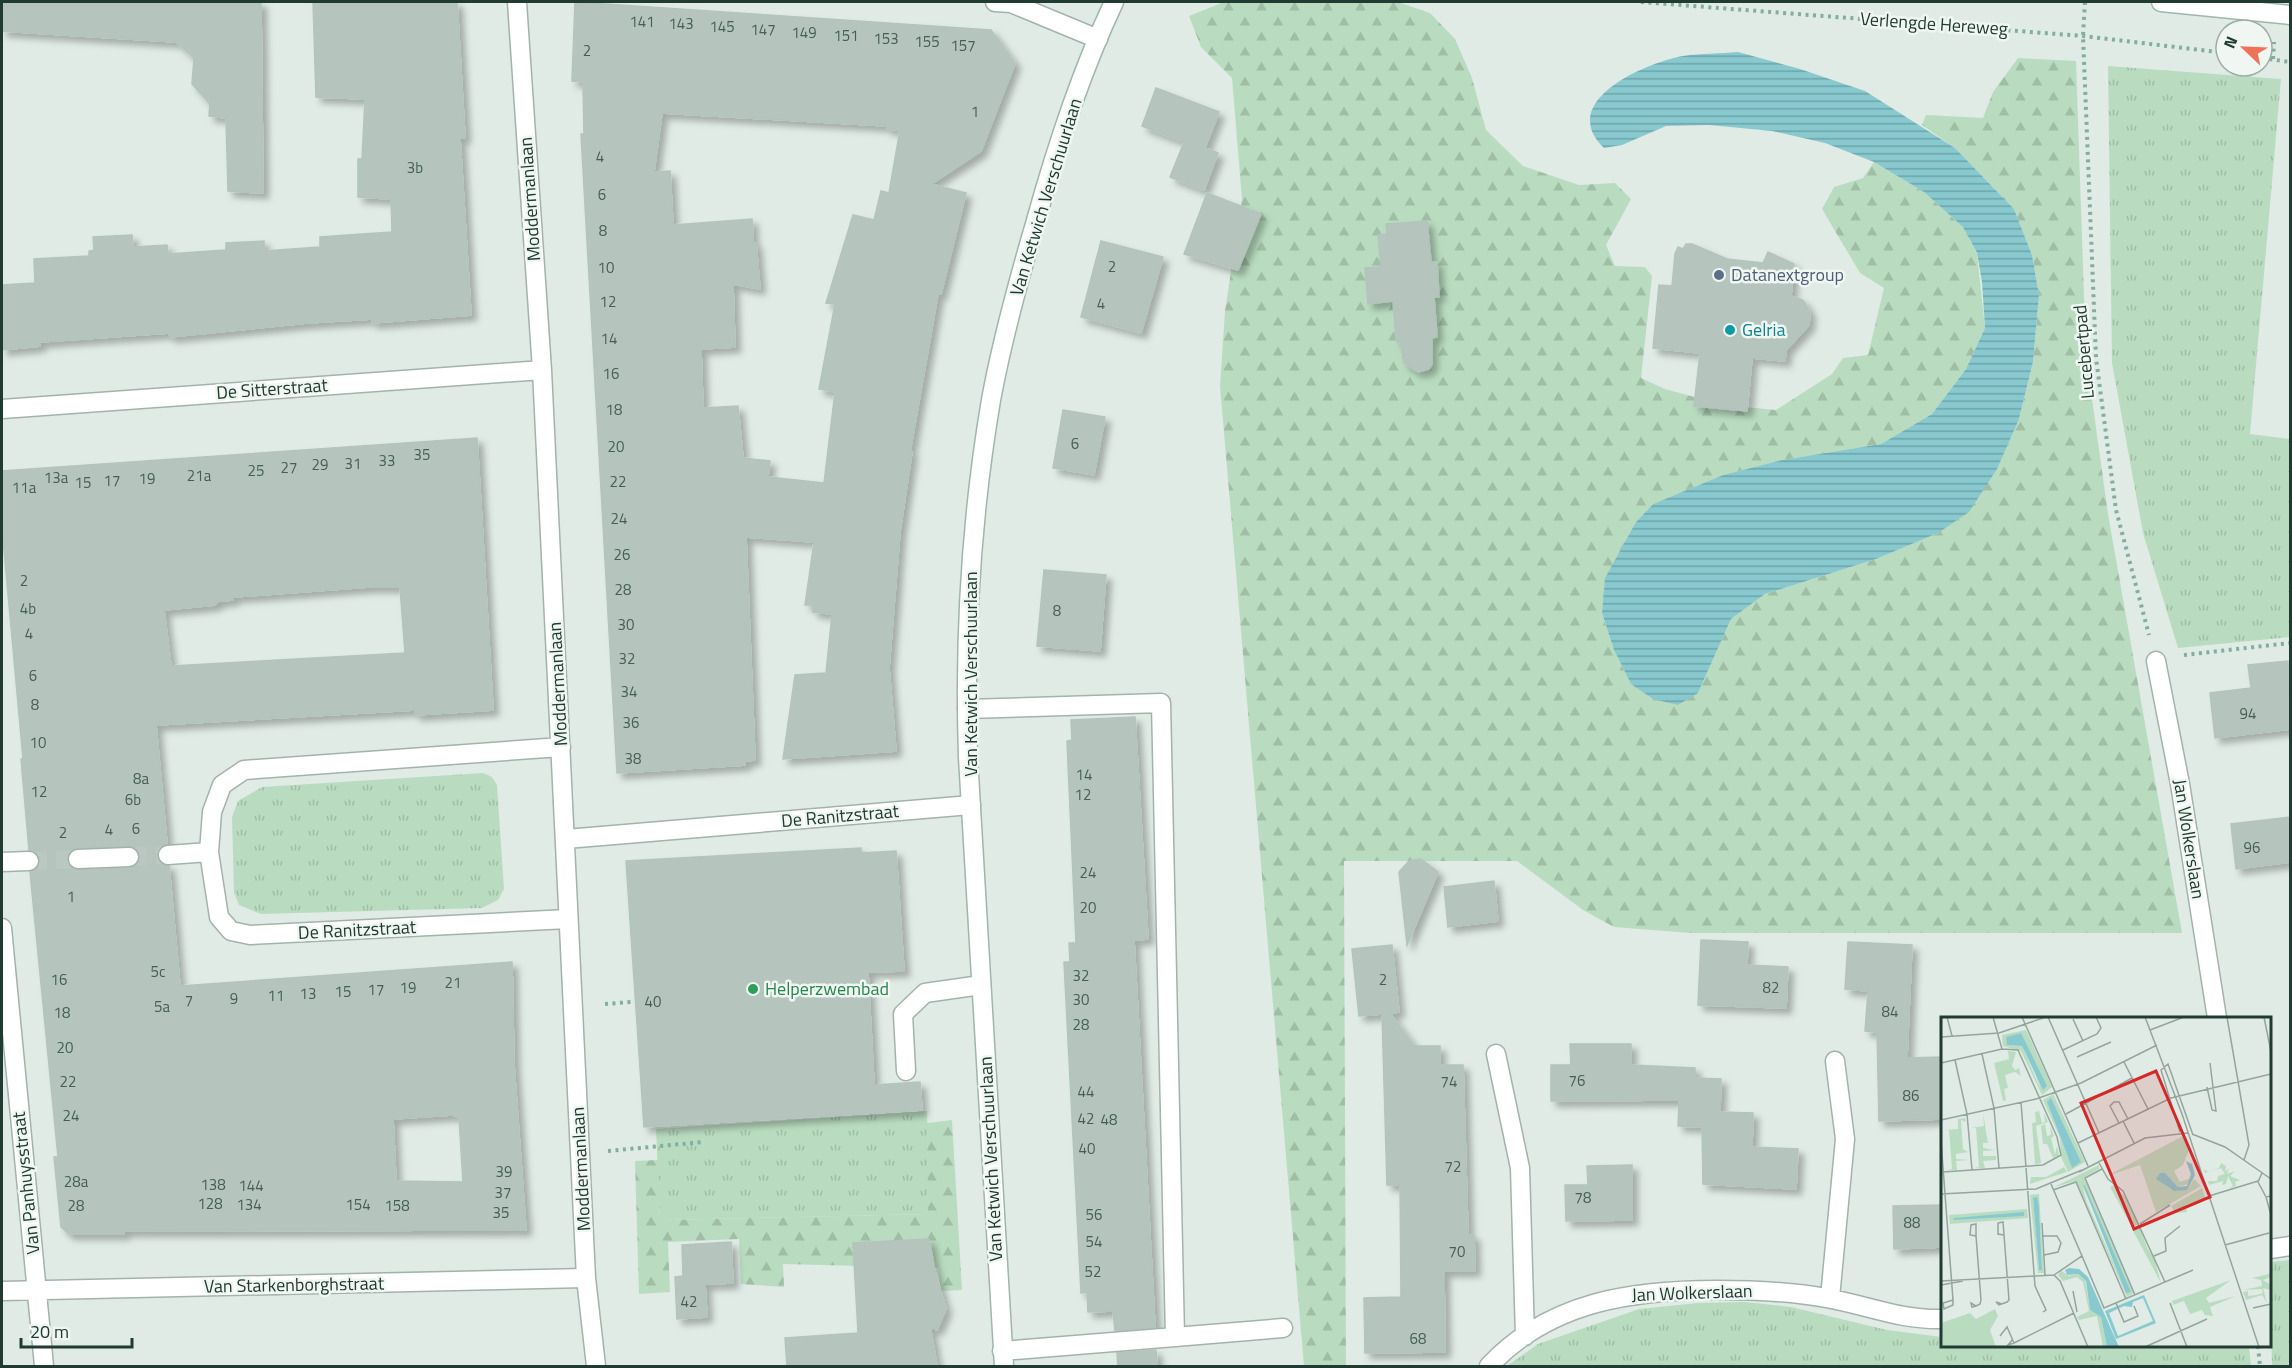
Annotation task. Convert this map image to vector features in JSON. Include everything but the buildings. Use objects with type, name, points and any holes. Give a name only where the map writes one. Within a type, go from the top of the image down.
[{"type":"street","name":"Moddermanlaan","points":[[517,2],[542,370],[586,1278],[596,1366]]},
{"type":"street","points":[[995,2],[1011,3],[1098,39]]},
{"type":"street","name":"Van Ketwich Verschuurlaan","points":[[1003,1359],[971,805],[967,709],[970,576],[978,487],[992,399],[1016,292],[1045,189],[1098,39],[1114,2]]},
{"type":"street","points":[[2161,2],[2281,10]]},
{"type":"street","name":"De Sitterstraat","points":[[2,409],[542,370]]},
{"type":"street","name":"Jan Wolkerslaan","points":[[2156,661],[2180,784],[2217,1017]]},
{"type":"street","points":[[967,709],[1161,703],[1175,1337]]},
{"type":"street","name":"De Ranitzstraat","points":[[561,747],[244,770],[222,785],[212,812],[209,852],[219,917],[231,931],[250,935],[568,919]]},
{"type":"street","name":"De Ranitzstraat","points":[[566,838],[971,805]]},
{"type":"street","points":[[168,855],[209,852]]},
{"type":"street","points":[[78,859],[129,856]]},
{"type":"street","points":[[2,862],[30,861]]},
{"type":"street","name":"Van Panhuysstraat","points":[[2,928],[44,1366]]},
{"type":"street","points":[[906,1071],[903,1014],[925,993],[981,985]]},
{"type":"street","points":[[1496,1054],[1520,1168],[1525,1336]]},
{"type":"street","points":[[1830,1298],[1845,1139],[1835,1061]]},
{"type":"street","points":[[2271,1249],[2290,1246]]},
{"type":"street","name":"Van Starkenborghstraat","points":[[2,1290],[586,1278]]},
{"type":"street","name":"Jan Wolkerslaan","points":[[1489,1366],[1525,1336],[1566,1313],[1603,1300],[1637,1293],[1671,1290],[1783,1290],[1830,1298],[1914,1320],[1941,1319]]},
{"type":"street","points":[[1003,1359],[1175,1337],[1283,1328]]},
{"type":"path","name":"Verlengde Hereweg","points":[[1641,2],[2083,36],[2214,52]]},
{"type":"path","name":"Lucebertpad","points":[[2085,2],[2083,36],[2096,358],[2116,510],[2156,661]]},
{"type":"path","points":[[2274,60],[2290,62]]},
{"type":"path","points":[[2156,661],[2176,656],[2290,643]]},
{"type":"path","points":[[605,1004],[631,1002]]},
{"type":"path","points":[[580,1154],[703,1142]]},
{"type":"path","points":[[2258,1347],[2260,1366]]},
{"type":"green space","points":[[1224,2],[1398,2],[1430,13],[1455,39],[1472,78],[1486,130],[1523,166],[1579,185],[1615,183],[1631,199],[1606,245],[1615,266],[1645,267],[1652,276],[1641,378],[1665,389],[1724,405],[1776,410],[1832,374],[1843,358],[1868,355],[1884,288],[1860,273],[1822,209],[1834,187],[1863,178],[1874,162],[1924,192],[1963,227],[1977,254],[1985,328],[1966,369],[1932,414],[1881,444],[1782,460],[1723,475],[1653,504],[1636,522],[1606,578],[1602,613],[1614,650],[1631,684],[1698,693],[1731,619],[1765,594],[1876,559],[1938,533],[2019,419],[2033,362],[2039,295],[2032,255],[2014,209],[1955,148],[1922,125],[1926,115],[1983,118],[1993,92],[2018,58],[2076,61],[2086,356],[2108,514],[2182,933],[1690,933],[1614,927],[1583,910],[1517,861],[1344,861],[1346,1366],[1304,1366],[1220,386],[1225,311],[1242,200],[1232,78],[1201,47],[1189,16]]},
{"type":"green space","points":[[2108,66],[2214,74],[2214,78],[2281,79],[2250,434],[2290,439],[2290,637],[2178,648],[2143,533],[2112,363]]},
{"type":"green space","points":[[483,773],[492,777],[497,785],[504,889],[498,900],[482,908],[261,914],[239,905],[234,893],[232,817],[238,801],[262,787]]},
{"type":"green space","points":[[927,1111],[929,1214],[660,1220],[656,1129]]},
{"type":"green space","points":[[952,1120],[962,1290],[941,1291],[938,1268],[783,1264],[784,1287],[741,1284],[739,1239],[668,1242],[670,1292],[639,1294],[635,1161],[658,1160],[660,1220],[928,1214],[927,1123]]},
{"type":"green space","points":[[2290,1260],[2290,1366],[2272,1366],[2271,1262]]},
{"type":"green space","points":[[1745,1302],[1791,1307],[1887,1330],[1941,1337],[1941,1347],[2249,1347],[2251,1366],[1507,1366],[1538,1344],[1639,1309],[1698,1303]]},
{"type":"water","points":[[1738,52],[1800,69],[1865,91],[1955,148],[2014,209],[2032,255],[2039,295],[2033,362],[2019,419],[1997,469],[1969,512],[1938,533],[1876,559],[1765,594],[1731,619],[1698,693],[1678,705],[1653,699],[1631,684],[1614,650],[1602,613],[1605,578],[1636,522],[1653,504],[1723,475],[1782,460],[1881,444],[1932,414],[1966,369],[1985,328],[1982,282],[1977,253],[1963,227],[1924,192],[1874,162],[1825,143],[1772,131],[1709,125],[1666,126],[1622,145],[1604,148],[1592,131],[1591,115],[1598,101],[1611,87],[1628,76],[1666,60],[1683,56]]},
{"type":"tunnel","points":[[129,857],[168,855]]},
{"type":"tunnel","points":[[29,861],[78,859]]},
{"type":"place","name":"Datanextgroup","points":[[1719,275]]},
{"type":"place","name":"Gelria","points":[[1730,330]]},
{"type":"place","name":"Helperzwembad","points":[[753,989]]}]
